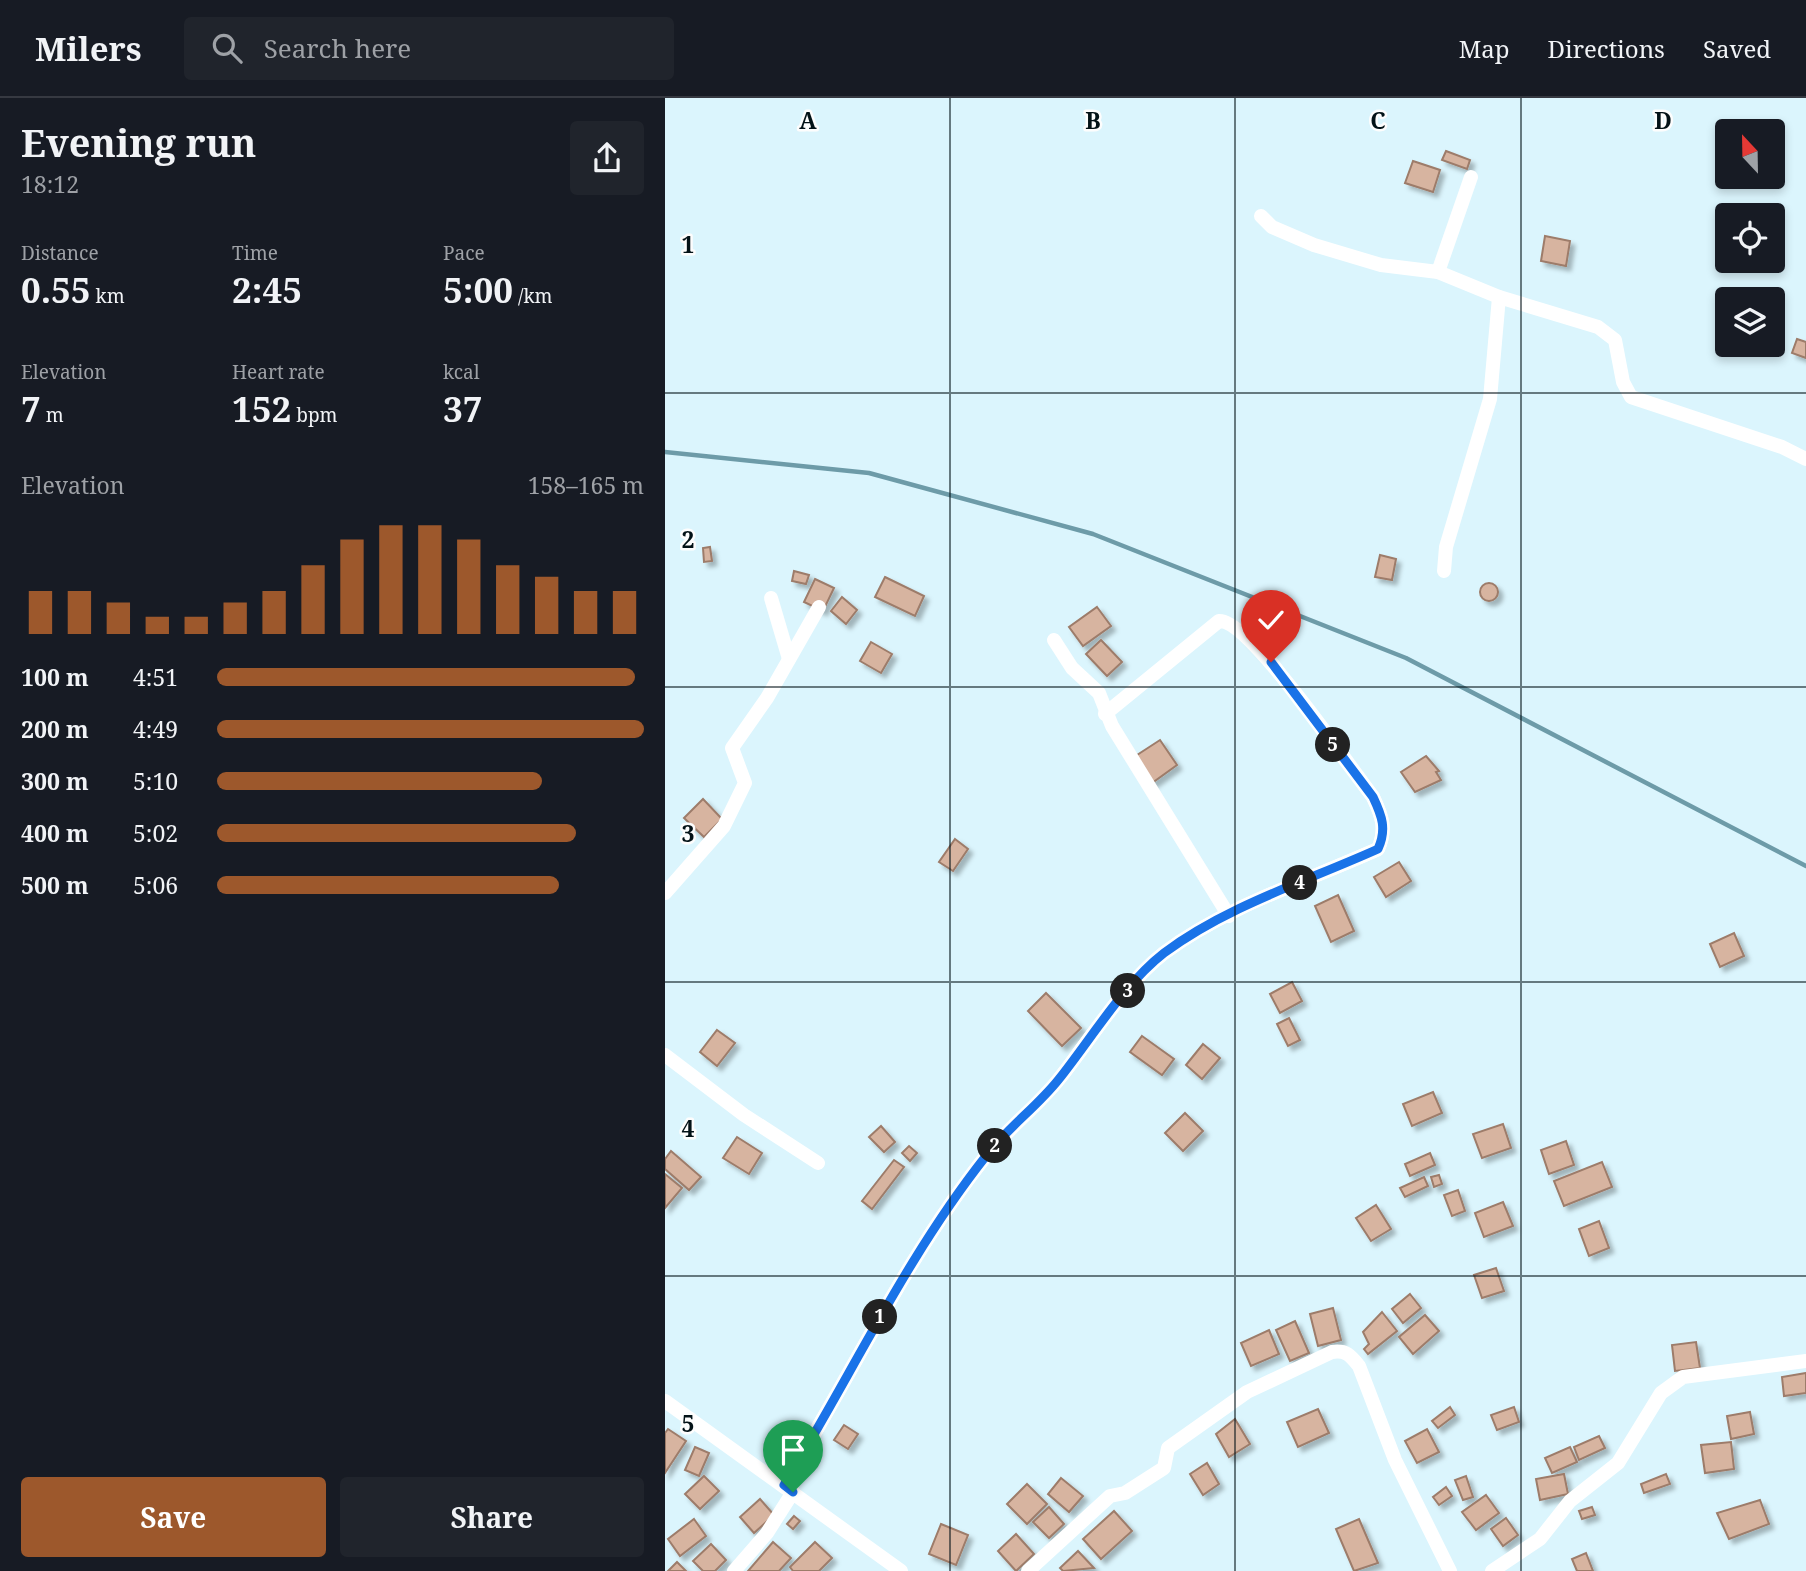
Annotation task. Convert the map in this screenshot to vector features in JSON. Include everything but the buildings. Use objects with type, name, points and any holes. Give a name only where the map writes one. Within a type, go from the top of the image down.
[{"type":"street","points":[[1438,272],[1471,177]]},
{"type":"street","points":[[1261,216],[1272,227],[1314,245],[1381,264],[1438,272],[1499,297],[1598,327],[1615,340],[1623,382],[1631,397],[1782,447],[1806,460]]},
{"type":"street","points":[[1444,571],[1446,547],[1490,399],[1499,297]]},
{"type":"street","points":[[771,598],[789,659]]},
{"type":"street","points":[[665,893],[724,825],[745,783],[732,748],[819,607]]},
{"type":"street","points":[[734,1571],[767,1534],[874,1328],[929,1239],[987,1154],[1056,1083],[1144,971],[1165,953],[1229,916],[1378,849],[1384,829],[1383,818],[1373,797],[1271,662],[1236,625],[1226,620],[1219,621],[1192,641],[1105,714]]},
{"type":"street","points":[[1054,640],[1072,668],[1099,693],[1105,714],[1229,916]]},
{"type":"street","points":[[665,1055],[744,1115],[818,1163]]},
{"type":"street","points":[[1028,1571],[1110,1496],[1125,1493],[1164,1468],[1168,1448],[1199,1423],[1247,1392],[1332,1352],[1342,1351],[1349,1353],[1359,1366],[1395,1460],[1450,1571]]},
{"type":"street","points":[[1492,1571],[1540,1539],[1570,1501],[1618,1463],[1661,1393],[1683,1377],[1806,1361]]},
{"type":"street","points":[[665,1401],[901,1571]]},
{"type":"waterway","points":[[665,452],[869,473],[1093,534],[1406,658],[1806,866]]},
{"type":"route","points":[[793,1492],[784,1485],[825,1418],[867,1339],[929,1239],[987,1154],[1056,1083],[1144,971],[1165,953],[1249,905],[1378,849],[1383,839],[1383,818],[1373,797],[1271,662]]}]
